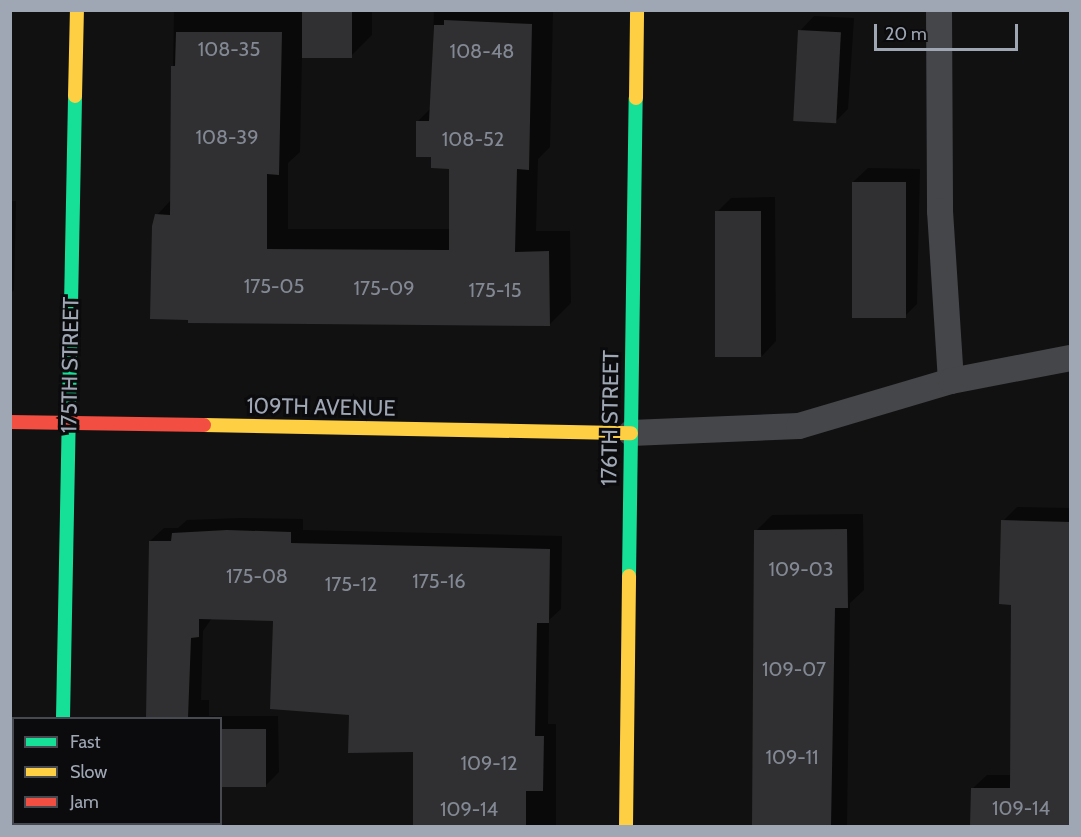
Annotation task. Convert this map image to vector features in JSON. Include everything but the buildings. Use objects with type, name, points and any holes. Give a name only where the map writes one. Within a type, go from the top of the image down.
[{"type":"street","name":"175TH STREET","points":[[63,717],[77,10]]},
{"type":"street","name":"176TH STREET","points":[[626,826],[637,10]]},
{"type":"street","name":"109TH AVENUE","points":[[10,422],[631,433]]},
{"type":"lane","points":[[939,10],[940,211],[951,381]]},
{"type":"lane","points":[[631,433],[799,426],[951,381],[1071,358]]},
{"type":"traffic: fast","points":[[63,717],[75,96]]},
{"type":"traffic: fast","points":[[629,576],[636,98]]},
{"type":"traffic: slow","points":[[75,96],[77,10]]},
{"type":"traffic: slow","points":[[636,98],[637,10]]},
{"type":"traffic: slow","points":[[204,425],[631,433]]},
{"type":"traffic: slow","points":[[626,826],[629,576]]},
{"type":"traffic: jam","points":[[10,422],[204,425]]}]
